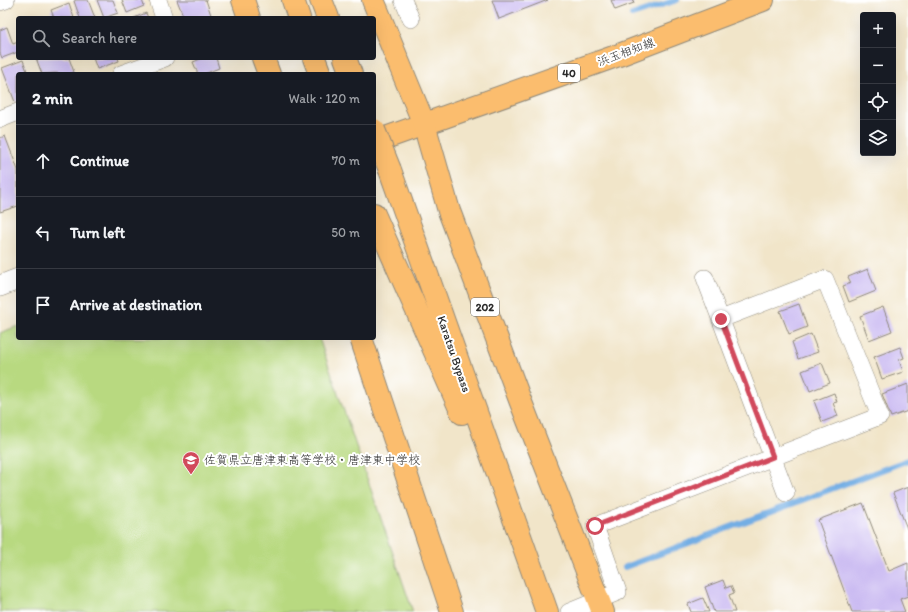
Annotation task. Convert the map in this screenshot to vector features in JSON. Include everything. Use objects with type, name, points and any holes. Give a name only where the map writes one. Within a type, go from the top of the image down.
[{"type":"main road","points":[[243,0],[248,16]]},
{"type":"main road","points":[[292,0],[298,16]]},
{"type":"main road","points":[[321,0],[327,16]]},
{"type":"main road","name":"202","points":[[373,0],[424,124],[449,212],[520,400],[601,606]]},
{"type":"main road","name":"浜玉相知線","points":[[376,141],[619,55],[763,0]]},
{"type":"main road","points":[[264,60],[268,72]]},
{"type":"main road","points":[[315,60],[319,72]]},
{"type":"main road","points":[[346,60],[350,72]]},
{"type":"main road","name":"Karatsu Bypass","points":[[376,135],[390,170],[547,612]]},
{"type":"main road","name":"Karatsu Bypass","points":[[376,219],[534,577]]},
{"type":"main road","points":[[362,340],[452,612]]},
{"type":"street","points":[[0,2],[6,0]]},
{"type":"street","points":[[158,0],[163,16]]},
{"type":"street","points":[[403,0],[411,19]]},
{"type":"street","points":[[126,72],[160,60]]},
{"type":"street","points":[[0,119],[16,113]]},
{"type":"street","points":[[705,278],[786,493]]},
{"type":"street","points":[[568,612],[601,606],[618,592],[595,526],[880,416],[825,280],[721,319]]},
{"type":"green space","name":"佐賀県立唐津東高等学校・唐津東中学校","points":[[16,327],[16,340],[320,340],[413,612],[0,612],[0,333]]},
{"type":"building","points":[[88,0],[94,16],[79,16],[74,1]]},
{"type":"building","points":[[97,0],[113,0],[118,13],[110,16],[103,16]]},
{"type":"building","points":[[122,0],[142,0],[144,6],[127,13]]},
{"type":"building","points":[[177,0],[206,0],[211,16],[183,16]]},
{"type":"building","points":[[492,0],[548,0],[499,19]]},
{"type":"building","points":[[611,0],[633,0],[634,3],[615,10]]},
{"type":"building","points":[[69,3],[73,16],[53,16],[51,10]]},
{"type":"building","points":[[146,13],[147,16],[139,16]]},
{"type":"building","points":[[7,27],[13,44],[16,43],[16,53],[2,58],[0,53],[0,30]]},
{"type":"building","points":[[23,60],[27,72],[16,72],[16,102],[15,102],[2,68]]},
{"type":"building","points":[[37,60],[70,60],[74,72],[41,72]]},
{"type":"building","points":[[94,60],[119,60],[119,61],[97,69]]},
{"type":"building","points":[[198,60],[217,60],[219,68],[209,72],[197,72],[193,62]]},
{"type":"building","points":[[5,136],[16,165],[16,207],[0,212],[0,138]]},
{"type":"building","points":[[868,269],[876,291],[849,302],[843,286],[851,283],[848,277]]},
{"type":"building","points":[[799,304],[807,327],[789,334],[780,311]]},
{"type":"building","points":[[883,307],[892,331],[869,340],[860,316]]},
{"type":"building","points":[[811,334],[818,352],[798,359],[792,342]]},
{"type":"building","points":[[900,347],[904,358],[899,360],[903,372],[882,379],[874,357]]},
{"type":"building","points":[[822,363],[830,383],[810,391],[802,371]]},
{"type":"building","points":[[908,384],[908,411],[891,417],[882,394]]},
{"type":"building","points":[[834,393],[837,402],[833,403],[838,416],[822,422],[814,401]]},
{"type":"building","points":[[908,487],[908,531],[893,493]]},
{"type":"building","points":[[863,503],[889,571],[908,563],[908,596],[900,599],[905,612],[852,612],[818,520]]},
{"type":"building","points":[[723,580],[726,588],[731,586],[734,593],[729,595],[735,612],[714,612],[705,587]]},
{"type":"building","points":[[703,598],[709,612],[691,612],[688,604]]},
{"type":"waterway","points":[[632,15],[677,0]]},
{"type":"waterway","points":[[625,567],[908,460]]},
{"type":"place","name":"佐賀県立唐津東高等学校・唐津東中学校","points":[[191,475]]},
{"type":"route","points":[[595,526],[773,457],[721,319]]}]
